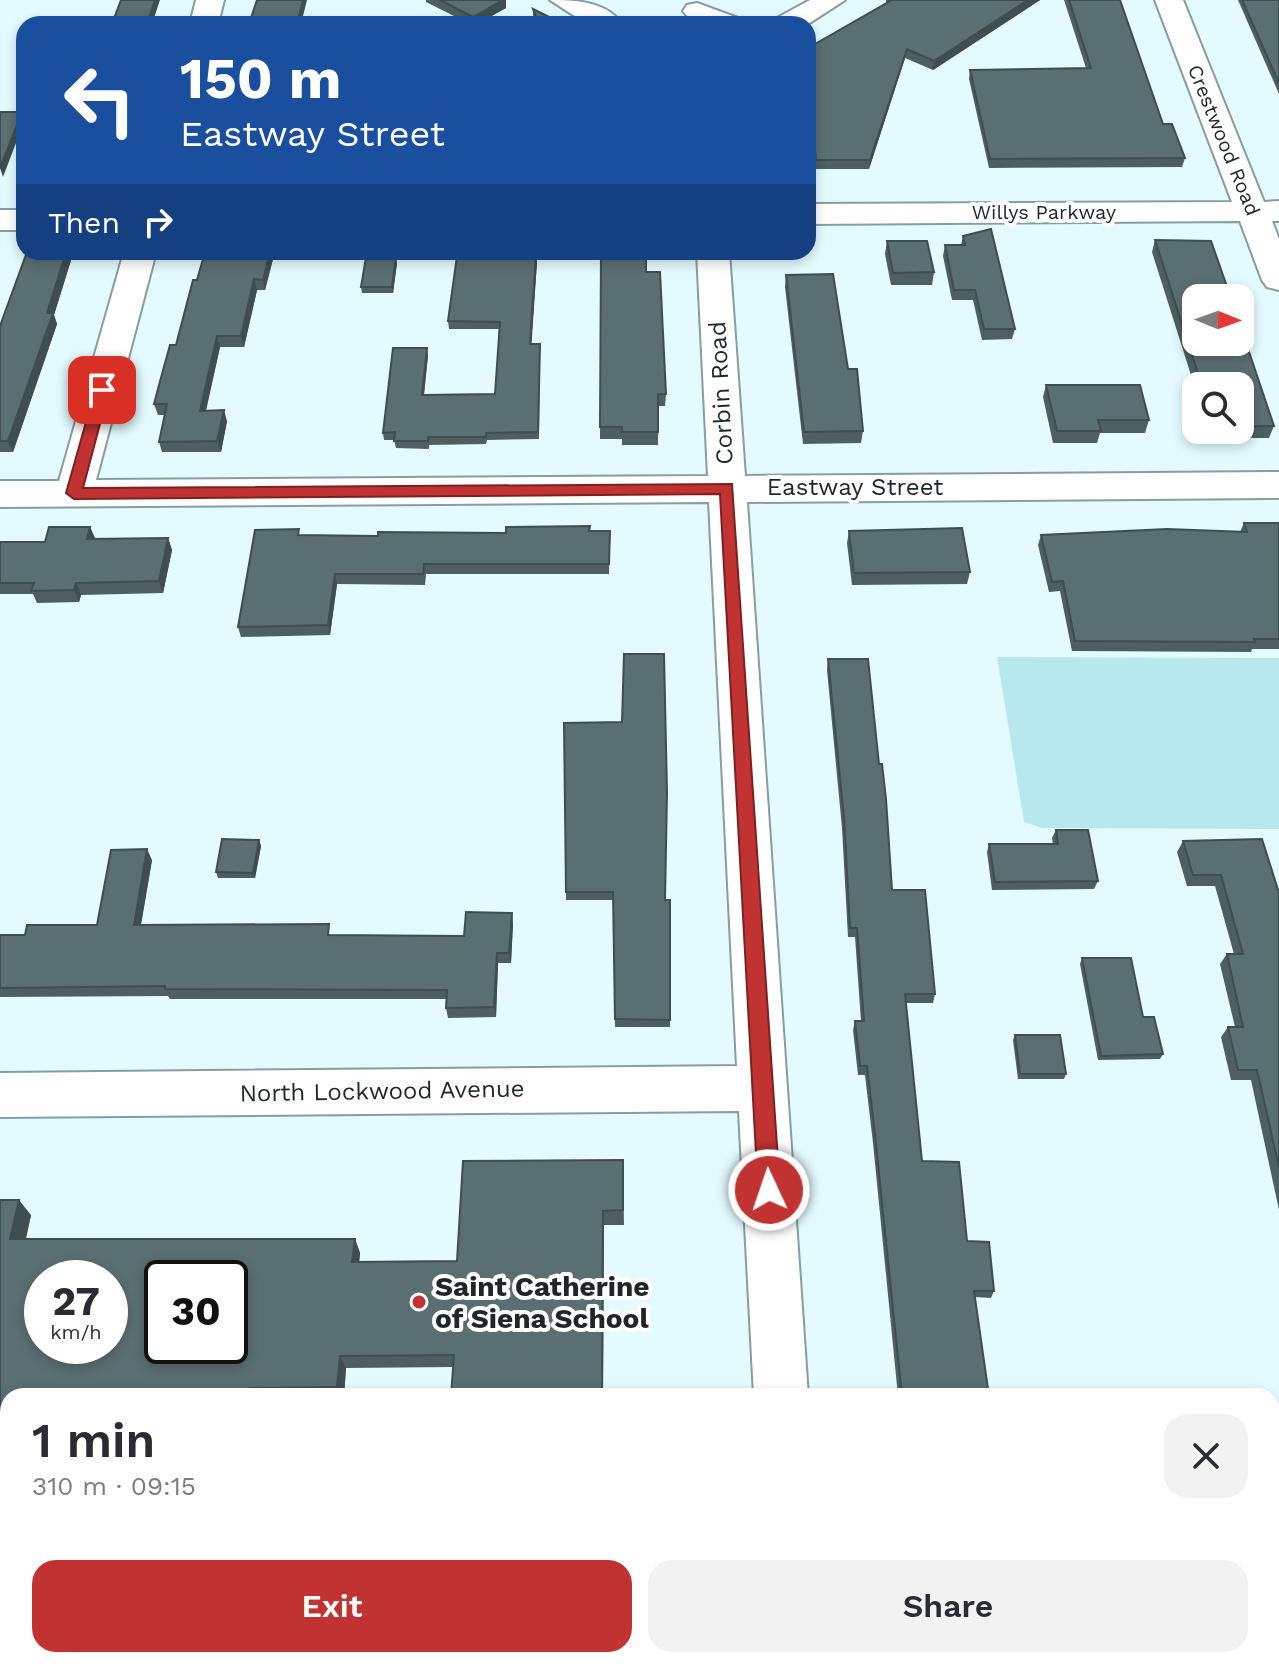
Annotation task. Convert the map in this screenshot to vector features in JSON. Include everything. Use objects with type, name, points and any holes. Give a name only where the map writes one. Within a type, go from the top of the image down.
[{"type":"street","points":[[564,0],[593,16]]},
{"type":"street","points":[[802,16],[831,0]]},
{"type":"street","name":"Crestwood Road","points":[[1169,0],[1266,211],[1279,280]]},
{"type":"street","points":[[697,5],[715,16]]},
{"type":"street","name":"Willys Parkway","points":[[816,214],[1266,211]]},
{"type":"street","points":[[74,493],[138,260]]},
{"type":"street","name":"Corbin Road","points":[[713,260],[781,1388]]},
{"type":"street","name":"Eastway Street","points":[[0,494],[1279,485]]},
{"type":"street","name":"North Lockwood Avenue","points":[[0,1095],[763,1088]]},
{"type":"shaded area","points":[[997,657],[1279,658],[1279,829],[1042,828],[1024,822]]},
{"type":"building","points":[[121,0],[155,0],[150,16],[115,16]]},
{"type":"building","points":[[257,0],[303,0],[299,16],[252,16]]},
{"type":"building","points":[[440,0],[503,0],[475,16]]},
{"type":"building","points":[[1028,0],[934,61],[907,49],[870,160],[816,160],[816,43],[890,1]]},
{"type":"building","points":[[1069,0],[1120,0],[1163,124],[1172,124],[1185,158],[990,159],[970,70],[1091,68]]},
{"type":"building","points":[[1242,0],[1279,0],[1279,83]]},
{"type":"building","points":[[0,112],[16,112],[16,127],[0,168]]},
{"type":"building","points":[[991,229],[1015,329],[984,329],[975,290],[954,290],[945,245],[965,245],[963,236]]},
{"type":"building","points":[[1155,240],[1211,241],[1226,284],[1182,284],[1182,324]]},
{"type":"building","points":[[887,241],[927,241],[934,272],[893,273]]},
{"type":"building","points":[[24,260],[64,260],[47,313],[53,313],[8,441],[0,441],[0,326]]},
{"type":"building","points":[[203,260],[268,260],[263,280],[254,279],[241,336],[217,336],[200,411],[224,410],[217,441],[159,442],[167,404],[154,404],[170,345],[176,345],[193,280],[197,280]]},
{"type":"building","points":[[366,260],[396,260],[392,287],[361,287]]},
{"type":"building","points":[[456,260],[536,260],[530,344],[540,344],[538,432],[486,433],[486,437],[428,437],[428,441],[394,441],[395,432],[383,433],[393,348],[427,348],[422,395],[495,394],[500,322],[448,321]]},
{"type":"building","points":[[601,260],[646,260],[646,272],[660,272],[666,394],[658,394],[658,432],[622,432],[622,427],[600,427]]},
{"type":"building","points":[[833,274],[848,369],[857,369],[863,431],[804,432],[786,275]]},
{"type":"building","points":[[1192,356],[1250,356],[1274,426],[1254,426],[1254,372],[1197,372]]},
{"type":"building","points":[[1046,385],[1140,385],[1149,420],[1098,420],[1101,431],[1057,431]]},
{"type":"building","points":[[1244,523],[1279,523],[1279,639],[1254,639],[1255,642],[1075,641],[1063,581],[1052,582],[1041,535],[1167,529],[1247,532]]},
{"type":"building","points":[[590,526],[589,531],[610,531],[609,564],[424,564],[423,574],[335,574],[328,625],[238,627],[255,530],[299,529],[298,535],[378,536],[378,532],[506,533],[506,527]]},
{"type":"building","points":[[49,527],[90,527],[87,539],[168,538],[159,581],[76,583],[74,590],[31,591],[34,583],[0,583],[0,542],[45,542]]},
{"type":"building","points":[[962,528],[970,572],[854,573],[849,531]]},
{"type":"building","points":[[624,654],[664,654],[667,793],[665,900],[670,900],[670,1020],[615,1019],[613,892],[566,892],[564,723],[622,722]]},
{"type":"building","points":[[828,659],[868,659],[879,764],[882,764],[886,799],[892,890],[925,890],[935,994],[905,994],[922,1161],[959,1162],[967,1241],[989,1242],[994,1291],[974,1291],[988,1388],[901,1388],[867,1066],[860,1066],[855,1021],[864,1021],[857,928],[850,928],[844,818]]},
{"type":"building","points":[[1056,830],[1088,830],[1098,881],[995,882],[989,844],[1058,844]]},
{"type":"building","points":[[222,839],[259,840],[253,873],[216,872]]},
{"type":"building","points":[[1262,839],[1279,893],[1279,1167],[1257,1070],[1238,1070],[1228,1027],[1243,1027],[1227,954],[1243,954],[1221,875],[1193,875],[1183,841]]},
{"type":"building","points":[[147,849],[134,925],[329,924],[328,935],[464,936],[466,912],[512,913],[509,953],[497,953],[494,1007],[446,1008],[447,990],[165,989],[165,986],[0,988],[0,935],[25,935],[27,925],[97,925],[111,850]]},
{"type":"building","points":[[1082,958],[1131,958],[1143,1017],[1154,1017],[1163,1054],[1101,1056]]},
{"type":"building","points":[[1015,1035],[1060,1035],[1066,1074],[1020,1074]]},
{"type":"building","name":"Saint Catherine of Siena School","points":[[623,1160],[623,1210],[603,1211],[602,1388],[452,1388],[454,1355],[340,1356],[337,1387],[0,1388],[0,1200],[19,1200],[10,1239],[355,1239],[352,1262],[457,1261],[463,1161]]},
{"type":"place","name":"Saint Catherine of Siena School","points":[[419,1302]]},
{"type":"route","points":[[102,390],[74,493],[727,488],[769,1190]]}]
